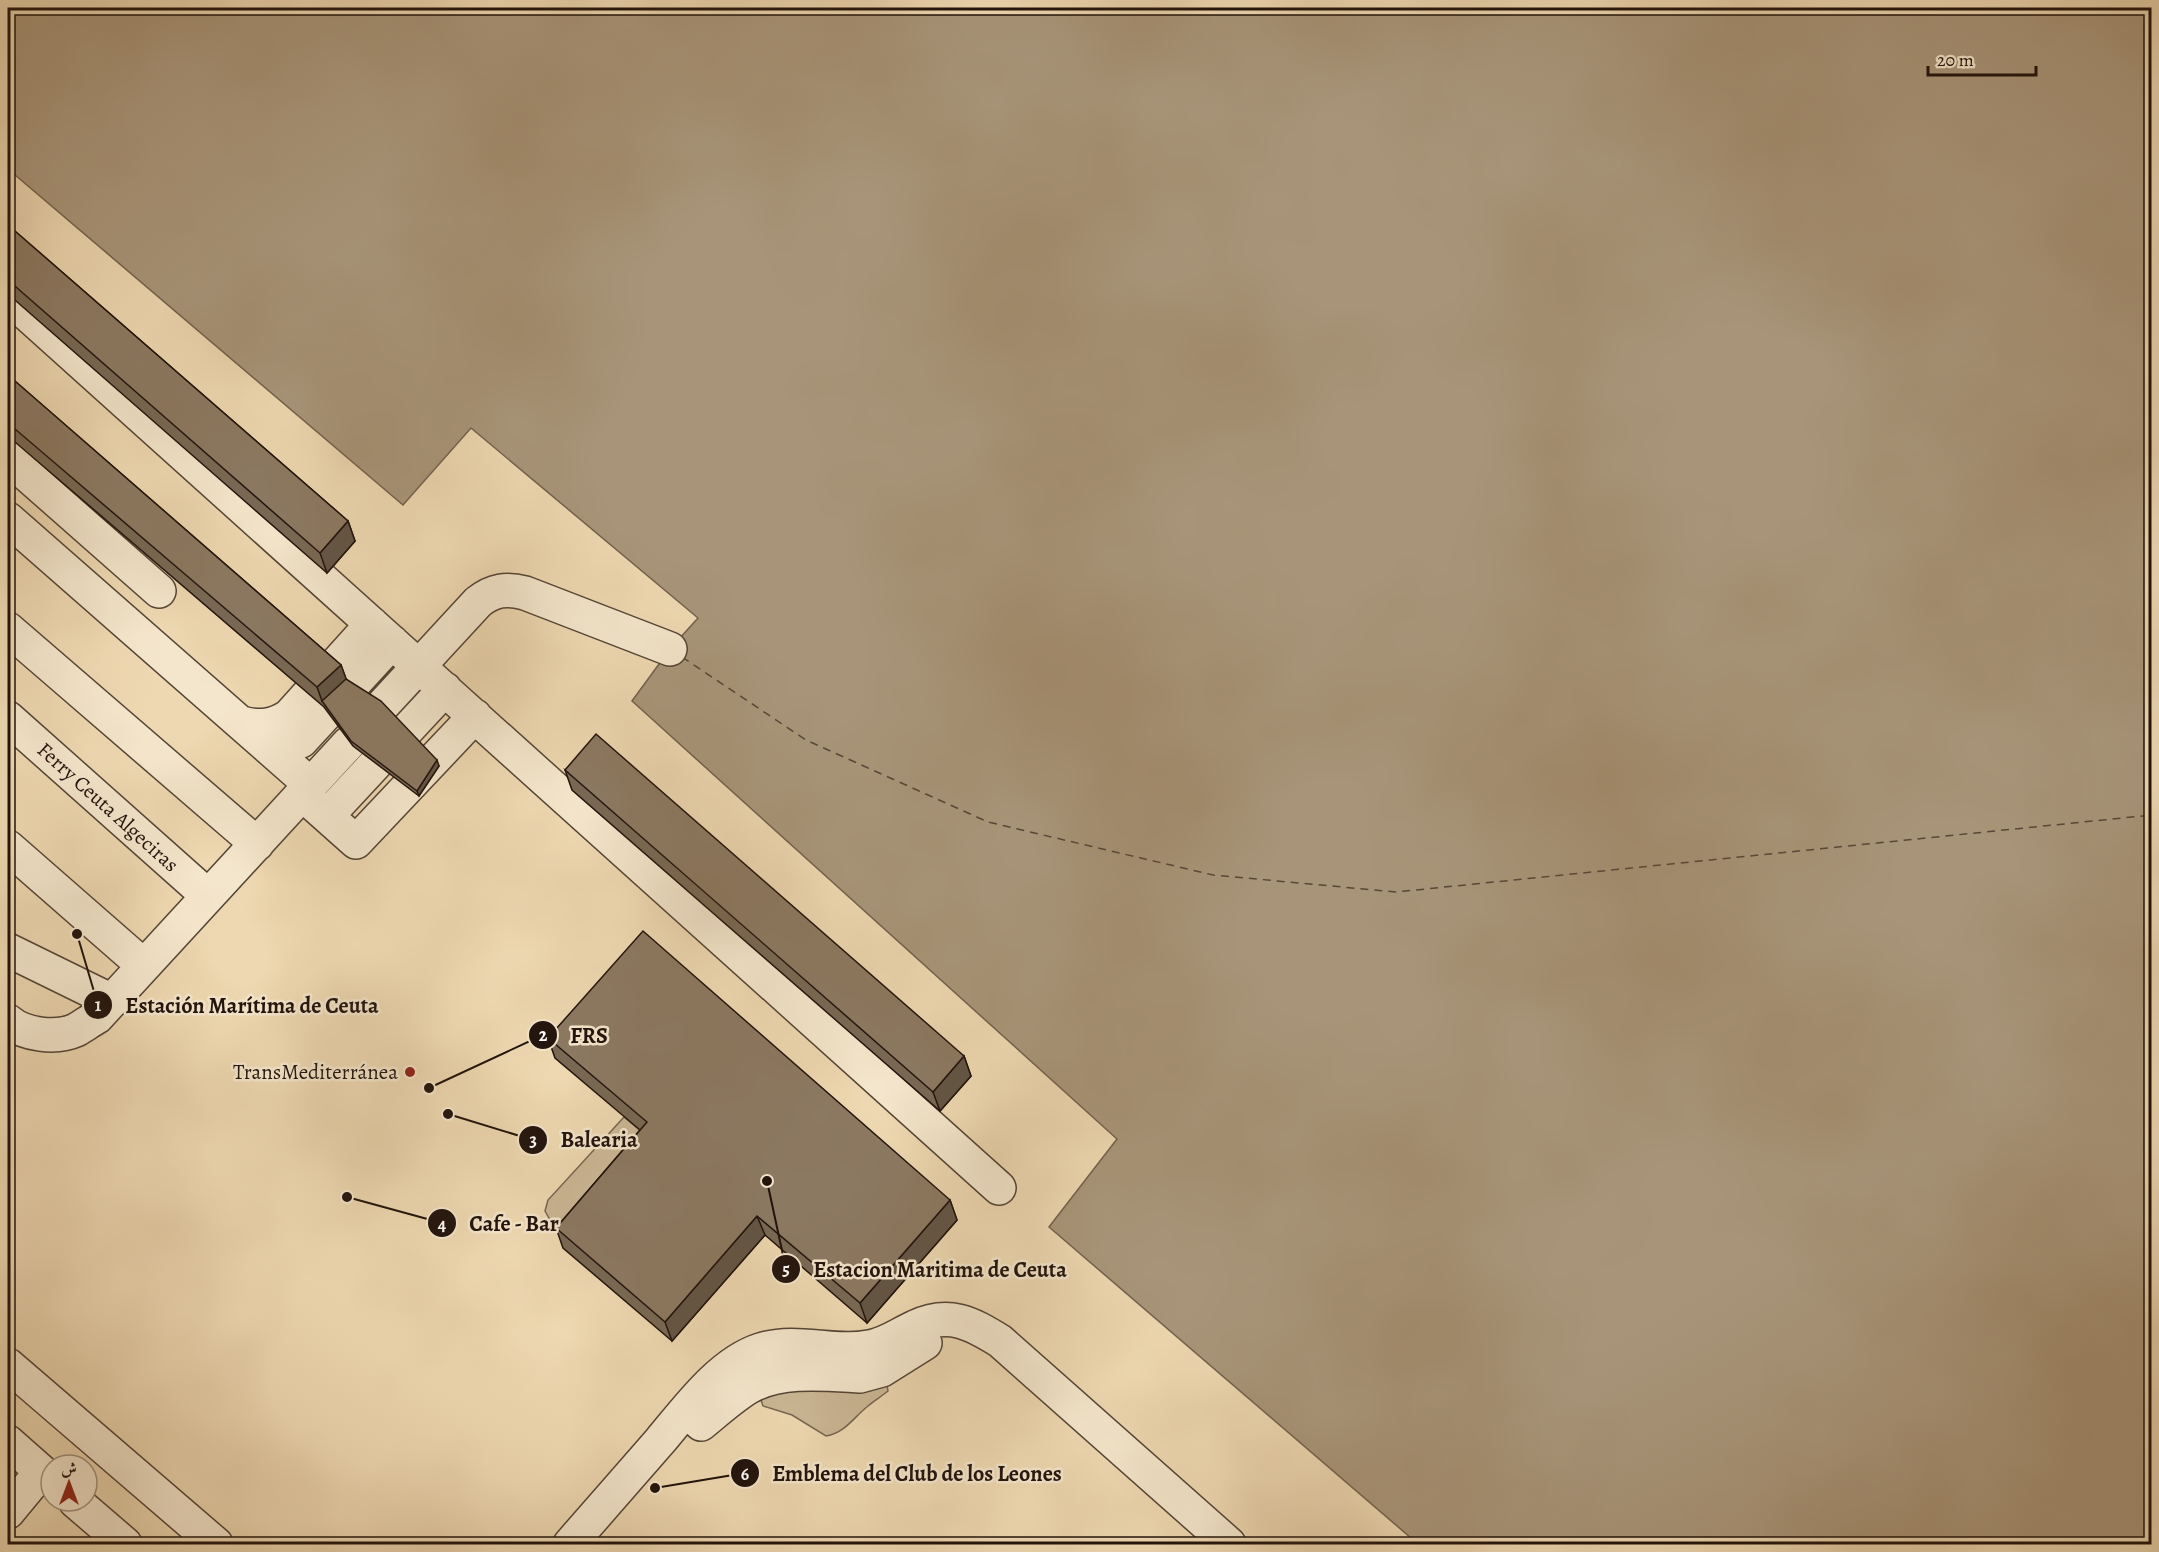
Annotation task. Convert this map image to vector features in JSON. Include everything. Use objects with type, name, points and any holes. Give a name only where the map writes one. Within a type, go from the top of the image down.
[{"type":"street","points":[[8,297],[999,1188]]},
{"type":"street","points":[[8,458],[159,591]]},
{"type":"street","points":[[8,519],[268,746],[333,821],[459,702]]},
{"type":"street","points":[[382,706],[478,602],[488,594],[500,590],[525,593],[670,649]]},
{"type":"street","points":[[8,629],[256,844]]},
{"type":"street","points":[[242,723],[267,726],[289,716],[382,633]]},
{"type":"street","points":[[268,746],[279,748],[301,741],[382,633]]},
{"type":"street","name":"Ferry Ceuta Algeciras","points":[[8,718],[208,896]]},
{"type":"street","points":[[8,1021],[27,1031],[59,1034],[74,1030],[97,1017],[349,743]]},
{"type":"street","points":[[8,847],[144,966]]},
{"type":"street","points":[[8,950],[112,1001]]},
{"type":"street","points":[[570,1545],[693,1417],[748,1388],[766,1380],[786,1376],[872,1374],[930,1341],[960,1341],[1018,1356],[1229,1545]]},
{"type":"street","points":[[8,1365],[216,1545]]},
{"type":"street","points":[[8,1442],[39,1470]]},
{"type":"street","points":[[8,1512],[39,1483]]},
{"type":"street","points":[[89,1513],[125,1545]]},
{"type":"shaded area","points":[[8,8],[2151,8],[2151,1544],[1418,1544],[1049,1227],[1117,1139],[632,701],[670,649],[698,618],[471,428],[403,505],[8,169]]},
{"type":"shaded area","points":[[624,1117],[654,1142],[569,1241],[554,1227],[545,1211],[548,1200]]},
{"type":"shaded area","points":[[887,1385],[888,1391],[849,1424],[839,1432],[826,1436],[792,1415],[763,1406],[760,1397],[762,1390]]},
{"type":"building","points":[[8,225],[348,521],[320,553],[8,280]]},
{"type":"building","points":[[8,375],[341,665],[317,687],[8,423]]},
{"type":"building","points":[[346,679],[381,701],[437,760],[417,791],[351,741],[322,701]]},
{"type":"building","points":[[596,734],[964,1056],[933,1092],[565,770]]},
{"type":"building","points":[[643,931],[950,1200],[860,1303],[757,1216],[665,1322],[556,1228],[647,1122],[548,1038]]},
{"type":"ferry route","points":[[682,657],[806,740],[988,822],[1213,875],[1396,892],[2152,815]]},
{"type":"place","name":"Estación Marítima de Ceuta","points":[[77,934]]},
{"type":"place","name":"TransMediterránea","points":[[410,1072]]},
{"type":"place","name":"FRS","points":[[429,1088]]},
{"type":"place","name":"Balearia","points":[[448,1114]]},
{"type":"place","name":"Estacion Maritima de Ceuta","points":[[767,1181]]},
{"type":"place","name":"Cafe - Bar","points":[[347,1197]]},
{"type":"place","name":"Emblema del Club de los Leones","points":[[655,1488]]}]
